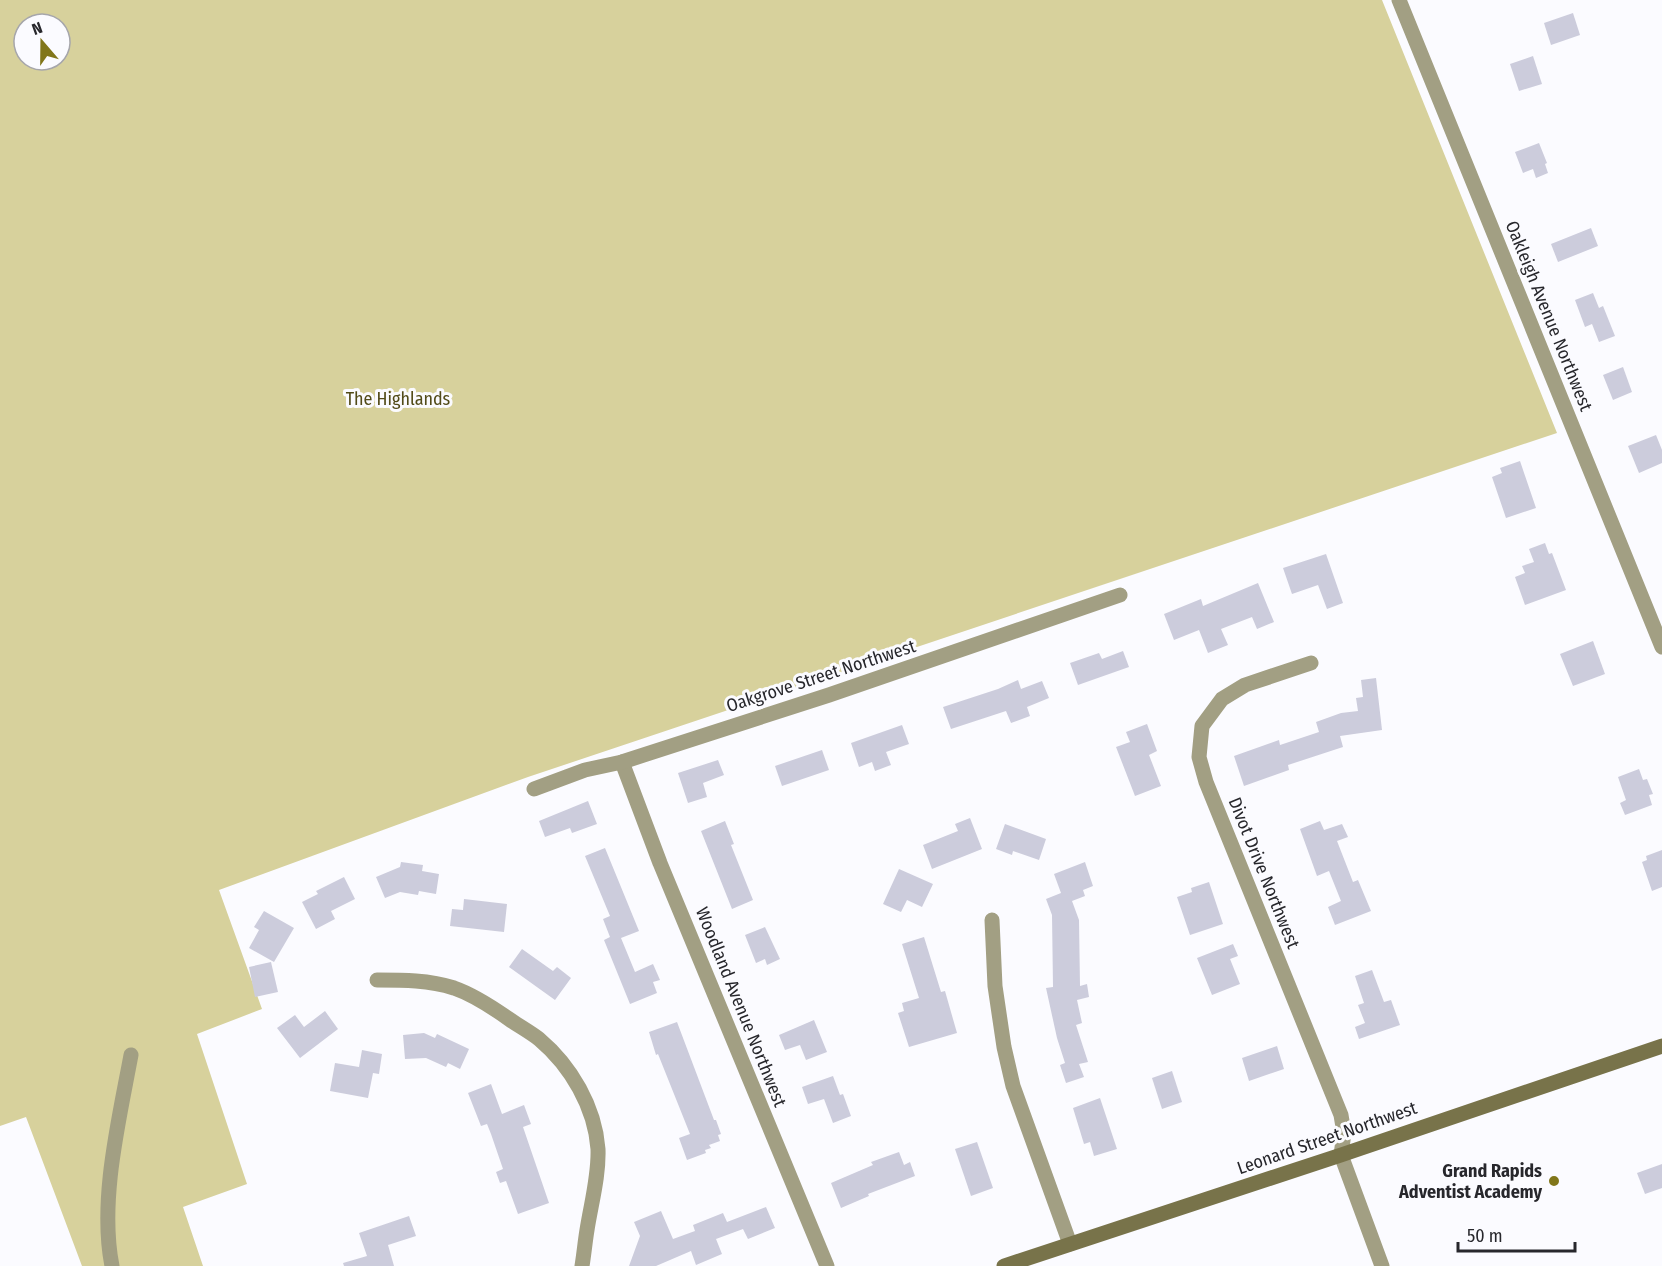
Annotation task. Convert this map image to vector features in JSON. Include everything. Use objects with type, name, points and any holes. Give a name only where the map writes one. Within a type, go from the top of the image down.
[{"type":"main road","name":"Leonard Street Northwest","points":[[1004,1266],[1662,1046]]},
{"type":"street","name":"Oakleigh Avenue Northwest","points":[[1399,0],[1662,647]]},
{"type":"street","name":"Oakgrove Street Northwest","points":[[534,789],[585,770],[621,762],[829,695],[1120,595]]},
{"type":"street","name":"Divot Drive Northwest","points":[[1311,663],[1245,685],[1222,699],[1202,726],[1199,757],[1206,782],[1341,1115],[1344,1133],[1341,1155]]},
{"type":"street","name":"Woodland Avenue Northwest","points":[[621,762],[660,863],[826,1266]]},
{"type":"street","points":[[992,920],[995,986],[1011,1077],[1070,1244]]},
{"type":"street","points":[[377,980],[409,980],[452,988],[469,994],[539,1039],[569,1070],[590,1109],[598,1149],[582,1266]]},
{"type":"street","points":[[112,1266],[108,1222],[112,1161],[131,1055]]},
{"type":"street","points":[[1341,1155],[1382,1266]]},
{"type":"green space","name":"The Highlands","points":[[0,0],[1382,0],[1557,433],[528,777],[219,890],[262,1009],[197,1034],[247,1184],[183,1207],[203,1266],[82,1266],[26,1117],[0,1126]]},
{"type":"building","points":[[1573,13],[1580,35],[1551,45],[1544,23]]},
{"type":"building","points":[[1533,56],[1542,84],[1519,91],[1510,64]]},
{"type":"building","points":[[1539,143],[1547,163],[1545,164],[1548,173],[1536,178],[1533,169],[1523,173],[1515,152]]},
{"type":"building","points":[[1591,228],[1598,246],[1558,262],[1551,244]]},
{"type":"building","points":[[1593,293],[1599,308],[1603,306],[1615,336],[1599,342],[1592,324],[1585,327],[1575,300]]},
{"type":"building","points":[[1623,367],[1632,392],[1613,400],[1603,375]]},
{"type":"building","points":[[1656,435],[1662,450],[1662,463],[1639,473],[1628,446]]},
{"type":"building","points":[[1520,461],[1536,508],[1506,518],[1492,477],[1502,473],[1500,468]]},
{"type":"building","points":[[1545,543],[1549,554],[1552,553],[1566,590],[1525,605],[1515,577],[1525,573],[1522,566],[1534,562],[1529,549]]},
{"type":"building","points":[[1326,554],[1343,603],[1327,609],[1318,585],[1292,594],[1283,568]]},
{"type":"building","points":[[1258,583],[1274,622],[1257,629],[1252,617],[1221,629],[1228,645],[1208,653],[1199,630],[1174,640],[1164,614],[1201,599],[1203,606]]},
{"type":"building","points":[[1593,641],[1605,674],[1573,686],[1560,654]]},
{"type":"building","points":[[1123,651],[1129,667],[1078,685],[1070,663],[1099,653],[1102,659]]},
{"type":"building","points":[[1376,678],[1382,730],[1340,736],[1343,747],[1288,765],[1289,770],[1244,786],[1234,756],[1279,740],[1280,745],[1319,732],[1316,722],[1341,713],[1358,711],[1356,698],[1363,697],[1361,680]]},
{"type":"building","points":[[1018,680],[1021,689],[1042,681],[1049,698],[1027,707],[1030,716],[1011,723],[1006,711],[951,729],[943,707]]},
{"type":"building","points":[[1147,724],[1157,751],[1149,755],[1161,786],[1135,796],[1116,747],[1130,742],[1126,732]]},
{"type":"building","points":[[902,725],[909,744],[886,752],[891,765],[875,771],[872,762],[859,767],[851,743]]},
{"type":"building","points":[[822,750],[829,770],[782,786],[775,766]]},
{"type":"building","points":[[718,760],[724,775],[703,783],[707,797],[688,803],[678,773]]},
{"type":"building","points":[[1639,769],[1643,780],[1647,779],[1653,794],[1649,795],[1652,805],[1625,815],[1620,803],[1626,800],[1618,777]]},
{"type":"building","points":[[588,801],[597,824],[572,833],[570,828],[545,837],[539,821]]},
{"type":"building","points":[[970,818],[982,849],[932,869],[923,845],[958,831],[955,824]]},
{"type":"building","points":[[725,821],[734,844],[731,845],[753,900],[732,909],[701,831]]},
{"type":"building","points":[[1320,821],[1324,830],[1342,824],[1348,837],[1337,841],[1353,882],[1358,880],[1371,911],[1335,925],[1328,907],[1341,901],[1329,871],[1317,876],[1300,829]]},
{"type":"building","points":[[1005,824],[1046,839],[1039,860],[1013,851],[1012,855],[996,849]]},
{"type":"building","points":[[605,848],[639,931],[621,938],[635,972],[653,964],[660,980],[653,982],[657,993],[630,1004],[604,940],[610,937],[603,919],[610,916],[585,856]]},
{"type":"building","points":[[1662,850],[1662,887],[1652,891],[1642,862],[1647,860],[1646,856]]},
{"type":"building","points":[[401,862],[423,865],[422,871],[439,874],[436,894],[419,891],[418,895],[400,892],[385,898],[376,877],[400,867]]},
{"type":"building","points":[[1085,862],[1093,886],[1083,890],[1085,896],[1072,901],[1079,920],[1080,986],[1087,984],[1089,997],[1077,1000],[1082,1023],[1076,1025],[1088,1062],[1079,1064],[1084,1077],[1066,1083],[1060,1065],[1065,1063],[1046,988],[1053,987],[1052,915],[1046,899],[1061,893],[1054,874]]},
{"type":"building","points":[[899,869],[933,884],[922,907],[907,900],[901,912],[883,904]]},
{"type":"building","points":[[344,877],[355,899],[331,911],[335,919],[316,929],[302,902],[318,894],[316,891]]},
{"type":"building","points":[[1209,882],[1223,924],[1190,935],[1177,897],[1192,892],[1191,888]]},
{"type":"building","points":[[464,899],[507,904],[504,932],[450,926],[452,909],[463,910]]},
{"type":"building","points":[[264,911],[294,928],[274,962],[249,948],[259,930],[254,927]]},
{"type":"building","points":[[765,927],[780,959],[767,965],[765,959],[756,963],[745,935]]},
{"type":"building","points":[[924,937],[941,992],[945,991],[957,1033],[909,1047],[898,1013],[904,1011],[902,1003],[919,998],[902,944]]},
{"type":"building","points":[[1233,944],[1238,956],[1230,959],[1240,984],[1212,995],[1197,958]]},
{"type":"building","points":[[522,949],[553,971],[557,967],[571,978],[555,1000],[509,967]]},
{"type":"building","points":[[271,962],[278,992],[255,997],[249,967]]},
{"type":"building","points":[[1372,970],[1384,1002],[1391,1000],[1400,1025],[1359,1039],[1355,1027],[1365,1023],[1358,1005],[1364,1003],[1355,976]]},
{"type":"building","points":[[325,1011],[338,1029],[300,1058],[277,1028],[295,1015],[304,1027]]},
{"type":"building","points":[[814,1020],[827,1052],[806,1060],[800,1045],[785,1050],[779,1035]]},
{"type":"building","points":[[677,1022],[721,1134],[718,1135],[720,1141],[709,1145],[711,1148],[705,1150],[706,1153],[687,1160],[679,1138],[690,1134],[658,1054],[656,1055],[649,1032]]},
{"type":"building","points":[[424,1033],[435,1038],[437,1034],[469,1049],[460,1069],[448,1063],[446,1067],[426,1058],[405,1059],[403,1035]]},
{"type":"building","points":[[1277,1046],[1284,1069],[1249,1081],[1242,1058]]},
{"type":"building","points":[[362,1050],[382,1054],[379,1074],[373,1073],[368,1098],[330,1091],[335,1063],[359,1067]]},
{"type":"building","points":[[1172,1071],[1182,1102],[1162,1109],[1152,1078]]},
{"type":"building","points":[[833,1076],[851,1116],[833,1123],[824,1099],[808,1104],[802,1087]]},
{"type":"building","points":[[491,1084],[502,1114],[524,1105],[531,1124],[523,1127],[549,1203],[518,1214],[506,1181],[500,1183],[496,1172],[503,1169],[487,1124],[481,1126],[468,1093]]},
{"type":"building","points":[[1100,1098],[1117,1149],[1094,1156],[1090,1142],[1084,1144],[1073,1108]]},
{"type":"building","points":[[977,1142],[993,1188],[971,1196],[955,1149]]},
{"type":"building","points":[[899,1152],[904,1165],[910,1162],[915,1176],[868,1194],[869,1196],[841,1208],[831,1183],[873,1165],[871,1162]]},
{"type":"building","points":[[1662,1164],[1662,1188],[1645,1194],[1637,1173]]},
{"type":"building","points":[[766,1207],[775,1228],[748,1239],[743,1229],[716,1239],[722,1254],[696,1265],[691,1251],[656,1266],[629,1266],[640,1236],[634,1222],[661,1211],[673,1239],[695,1231],[693,1225],[723,1213],[727,1222]]},
{"type":"building","points":[[409,1216],[416,1236],[388,1245],[394,1266],[344,1266],[343,1263],[367,1256],[359,1233]]},
{"type":"place","name":"Grand Rapids Adventist Academy","points":[[1554,1181]]}]
